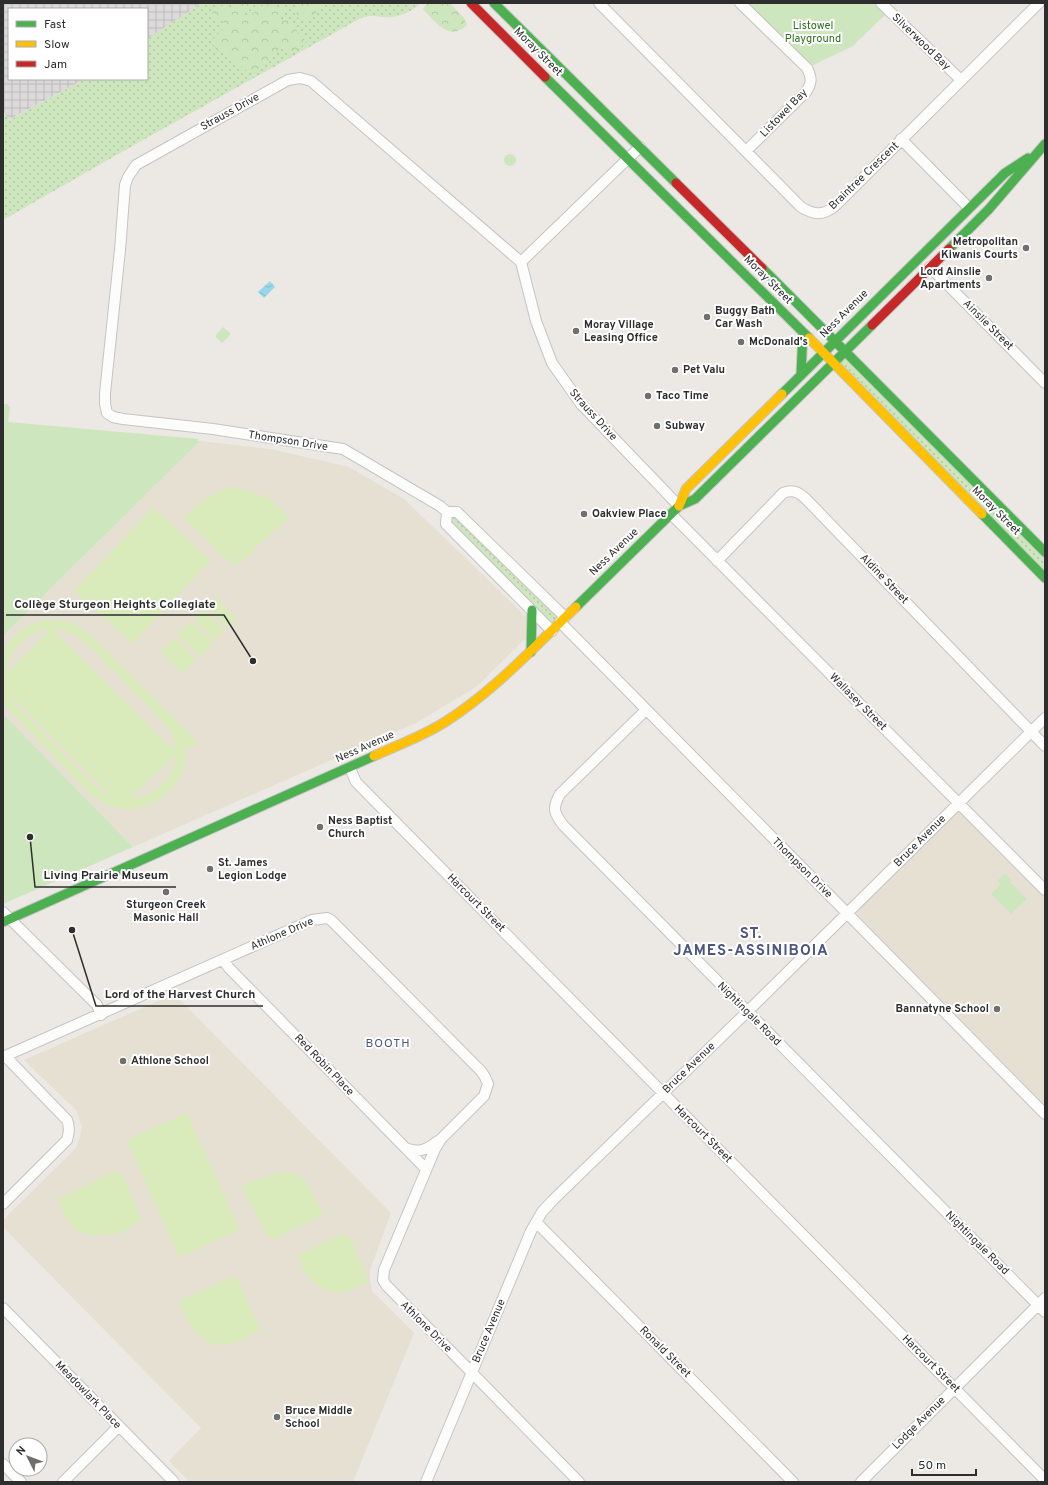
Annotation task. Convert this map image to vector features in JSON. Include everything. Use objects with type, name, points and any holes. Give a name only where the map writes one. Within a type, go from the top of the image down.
[{"type":"main road","name":"Moray Street","points":[[471,3],[823,352],[833,364],[1045,578]]},
{"type":"main road","name":"Moray Street","points":[[494,3],[835,340],[1045,552]]},
{"type":"main road","name":"Ness Avenue","points":[[5,917],[20,915],[350,768],[428,732],[463,711],[481,698],[531,652],[671,514],[678,506],[686,489],[969,208],[1005,173],[1042,148]]},
{"type":"main road","name":"Ness Avenue","points":[[678,506],[695,499],[833,364],[989,209],[1042,148]]},
{"type":"main road","points":[[801,374],[803,332]]},
{"type":"main road","points":[[531,652],[532,610]]},
{"type":"street","name":"Braintree Crescent","points":[[599,3],[801,207],[811,213],[821,214],[826,213],[834,206],[961,80],[1032,5]]},
{"type":"street","name":"Listowel Bay","points":[[740,3],[807,68],[812,79],[811,85],[806,92],[746,151]]},
{"type":"street","name":"Silverwood Bay","points":[[881,3],[961,80]]},
{"type":"street","name":"Strauss Drive","points":[[113,417],[107,413],[105,393],[128,177],[136,165],[142,160],[288,80],[304,78],[318,86],[521,262],[536,321],[552,363],[581,404],[678,506]]},
{"type":"street","points":[[901,139],[969,208]]},
{"type":"street","points":[[521,262],[640,147]]},
{"type":"street","name":"Ainslie Street","points":[[930,267],[1045,383]]},
{"type":"street","name":"Thompson Drive","points":[[113,417],[213,428],[343,449],[440,506],[447,512],[457,512],[563,620],[646,710],[1045,1114]]},
{"type":"street","name":"Aldine Street","points":[[717,561],[784,493],[789,491],[798,492],[1045,746]]},
{"type":"street","points":[[447,512],[446,524],[552,630]]},
{"type":"street","name":"Wallasey Street","points":[[671,514],[1045,890]]},
{"type":"street","name":"Nightingale Road","points":[[646,710],[560,794],[554,804],[556,817],[562,826],[747,1012],[1043,1304]]},
{"type":"street","name":"Bruce Avenue","points":[[426,1482],[536,1222],[553,1200],[747,1012],[1045,718]]},
{"type":"street","name":"Harcourt Street","points":[[350,768],[356,782],[1045,1480]]},
{"type":"street","points":[[5,917],[96,1005],[101,1015]]},
{"type":"street","name":"Athlone Drive","points":[[4,1057],[312,920],[327,918],[331,920],[485,1077],[488,1084],[484,1096],[441,1139],[427,1149],[419,1151],[414,1151],[404,1147]]},
{"type":"street","name":"Red Robin Place","points":[[223,960],[229,968],[426,1169]]},
{"type":"street","points":[[3,1204],[67,1140],[70,1132],[67,1120],[4,1057]]},
{"type":"street","name":"Athlone Drive","points":[[441,1139],[426,1169],[384,1270],[383,1280],[390,1290],[579,1482]]},
{"type":"street","name":"Ronald Street","points":[[536,1222],[788,1480]]},
{"type":"street","name":"Lodge Avenue","points":[[861,1482],[954,1388],[1043,1304]]},
{"type":"street","name":"Meadowlark Place","points":[[3,1308],[174,1482]]},
{"type":"street","points":[[63,1482],[119,1426]]},
{"type":"street","points":[[3,1464],[21,1482]]},
{"type":"shaded area","points":[[3,3],[202,3],[148,38],[148,8],[8,8],[8,80],[83,80],[8,120],[3,110]]},
{"type":"shaded area","points":[[200,441],[270,449],[349,467],[404,499],[537,627],[476,687],[416,723],[133,847],[3,717],[3,636]]},
{"type":"shaded area","name":"Bannatyne School","points":[[958,809],[1045,897],[1045,1105],[855,912]]},
{"type":"shaded area","points":[[174,994],[391,1213],[370,1270],[372,1291],[414,1333],[353,1482],[190,1482],[169,1461],[201,1428],[3,1227],[3,1220],[76,1148],[82,1128],[77,1111],[24,1060]]},
{"type":"green space","points":[[202,3],[421,3],[413,10],[399,16],[369,16],[361,18],[3,220],[3,110],[9,120],[83,80],[148,80],[148,38]]},
{"type":"green space","points":[[226,3],[230,9],[241,3],[255,3],[252,9],[244,11],[244,15],[250,16],[263,5],[274,5],[285,11],[277,21],[285,20],[296,25],[297,32],[307,42],[291,54],[282,48],[271,55],[268,62],[258,71],[249,73],[227,52],[219,52],[214,47],[214,38],[225,27],[223,18],[215,20],[212,12]]},
{"type":"green space","points":[[301,3],[322,3],[320,10],[306,19],[298,18],[296,9]]},
{"type":"green space","points":[[427,3],[450,3],[464,18],[467,25],[461,30],[455,32],[443,28],[423,9]]},
{"type":"green space","name":"Listowel Playground","points":[[740,3],[881,3],[889,11],[853,46],[807,68]]},
{"type":"green space","points":[[508,154],[512,154],[516,160],[512,166],[508,166],[504,162],[504,158]]},
{"type":"green space","points":[[223,327],[231,334],[222,343],[215,336]]},
{"type":"green space","points":[[846,351],[1045,552],[1045,578],[838,369]]},
{"type":"green space","points":[[3,404],[8,404],[10,407],[8,422],[199,439],[197,441],[200,441],[3,636]]},
{"type":"green space","points":[[236,487],[269,498],[289,517],[254,549],[255,551],[247,558],[234,564],[215,551],[217,549],[183,518],[206,498],[220,491]]},
{"type":"green space","points":[[153,507],[211,560],[132,644],[74,591]]},
{"type":"green space","points":[[447,512],[457,512],[559,611],[552,631],[446,524]]},
{"type":"green space","points":[[216,597],[236,618],[228,628],[207,606]]},
{"type":"green space","points":[[203,609],[225,630],[215,640],[194,619]]},
{"type":"green space","points":[[52,619],[73,623],[91,635],[198,742],[191,749],[184,742],[186,755],[184,767],[179,779],[164,797],[142,807],[129,809],[117,808],[103,802],[90,794],[5,706],[3,703],[3,649],[18,632],[30,625]],"holes":[[[52,629],[70,633],[86,643],[168,727],[174,741],[175,751]],[[49,630],[7,673],[11,657],[20,643],[34,633]],[[11,697],[110,795],[103,792],[94,784],[16,705]],[[175,756],[175,764],[172,772],[161,786],[146,795],[130,798]]]},
{"type":"green space","points":[[191,621],[213,642],[200,657],[177,634]]},
{"type":"green space","points":[[175,637],[196,660],[182,674],[160,651]]},
{"type":"green space","points":[[3,714],[133,847],[3,904]]},
{"type":"green space","points":[[1005,873],[1012,881],[1010,882],[1027,899],[1011,914],[991,894],[1000,885],[998,880]]},
{"type":"green space","points":[[187,1113],[240,1230],[179,1257],[126,1140]]},
{"type":"green space","points":[[114,1171],[123,1174],[142,1220],[131,1228],[110,1235],[89,1235],[76,1230],[67,1220],[58,1200]]},
{"type":"green space","points":[[290,1172],[301,1177],[310,1188],[323,1215],[274,1239],[268,1237],[241,1186],[265,1177]]},
{"type":"green space","points":[[341,1234],[350,1237],[369,1282],[351,1290],[335,1293],[317,1286],[304,1272],[298,1256]]},
{"type":"green space","points":[[231,1277],[238,1279],[260,1329],[244,1339],[229,1344],[218,1345],[201,1337],[194,1330],[188,1322],[179,1301]]},
{"type":"water","points":[[270,281],[275,287],[264,298],[258,292]]},
{"type":"traffic: fast","points":[[494,3],[676,183]]},
{"type":"traffic: fast","points":[[545,77],[809,338]]},
{"type":"traffic: fast","points":[[949,249],[989,209],[1045,144]]},
{"type":"traffic: fast","points":[[782,394],[1005,173],[1028,158]]},
{"type":"traffic: fast","points":[[762,268],[1045,552]]},
{"type":"traffic: fast","points":[[576,607],[679,506],[695,499],[872,325]]},
{"type":"traffic: fast","points":[[801,374],[803,332]]},
{"type":"traffic: fast","points":[[982,514],[1045,578]]},
{"type":"traffic: fast","points":[[531,652],[532,610]]},
{"type":"traffic: fast","points":[[3,922],[374,756]]},
{"type":"traffic: slow","points":[[809,338],[982,514]]},
{"type":"traffic: slow","points":[[679,506],[686,489],[782,394]]},
{"type":"traffic: slow","points":[[374,756],[428,732],[463,710],[514,668],[576,607]]},
{"type":"traffic: jam","points":[[471,3],[545,77]]},
{"type":"traffic: jam","points":[[676,183],[762,268]]},
{"type":"traffic: jam","points":[[872,325],[949,249]]},
{"type":"place","name":"Metropolitan Kiwanis Courts","points":[[1026,248]]},
{"type":"place","name":"Lord Ainslie Apartments","points":[[989,278]]},
{"type":"place","name":"Buggy Bath Car Wash","points":[[707,317]]},
{"type":"place","name":"Moray Village Leasing Office","points":[[576,331]]},
{"type":"place","name":"McDonald's","points":[[741,342]]},
{"type":"place","name":"Pet Valu","points":[[675,370]]},
{"type":"place","name":"Taco Time","points":[[648,396]]},
{"type":"place","name":"Subway","points":[[657,426]]},
{"type":"place","name":"Oakview Place","points":[[584,514]]},
{"type":"place","name":"Collège Sturgeon Heights Collegiate","points":[[253,661]]},
{"type":"place","name":"Ness Baptist Church","points":[[320,827]]},
{"type":"place","name":"Living Prairie Museum","points":[[30,837]]},
{"type":"place","name":"St. James Legion Lodge","points":[[210,869]]},
{"type":"place","name":"Sturgeon Creek Masonic Hall","points":[[166,892]]},
{"type":"place","name":"Lord of the Harvest Church","points":[[72,930]]},
{"type":"place","name":"Bannatyne School","points":[[997,1009]]},
{"type":"place","name":"Athlone School","points":[[123,1061]]},
{"type":"place","name":"Bruce Middle School","points":[[277,1417]]},
{"type":"district","name":"ST. JAMES-ASSINIBOIA","points":[[751,942]]},
{"type":"district","name":"BOOTH","points":[[388,1044]]}]
